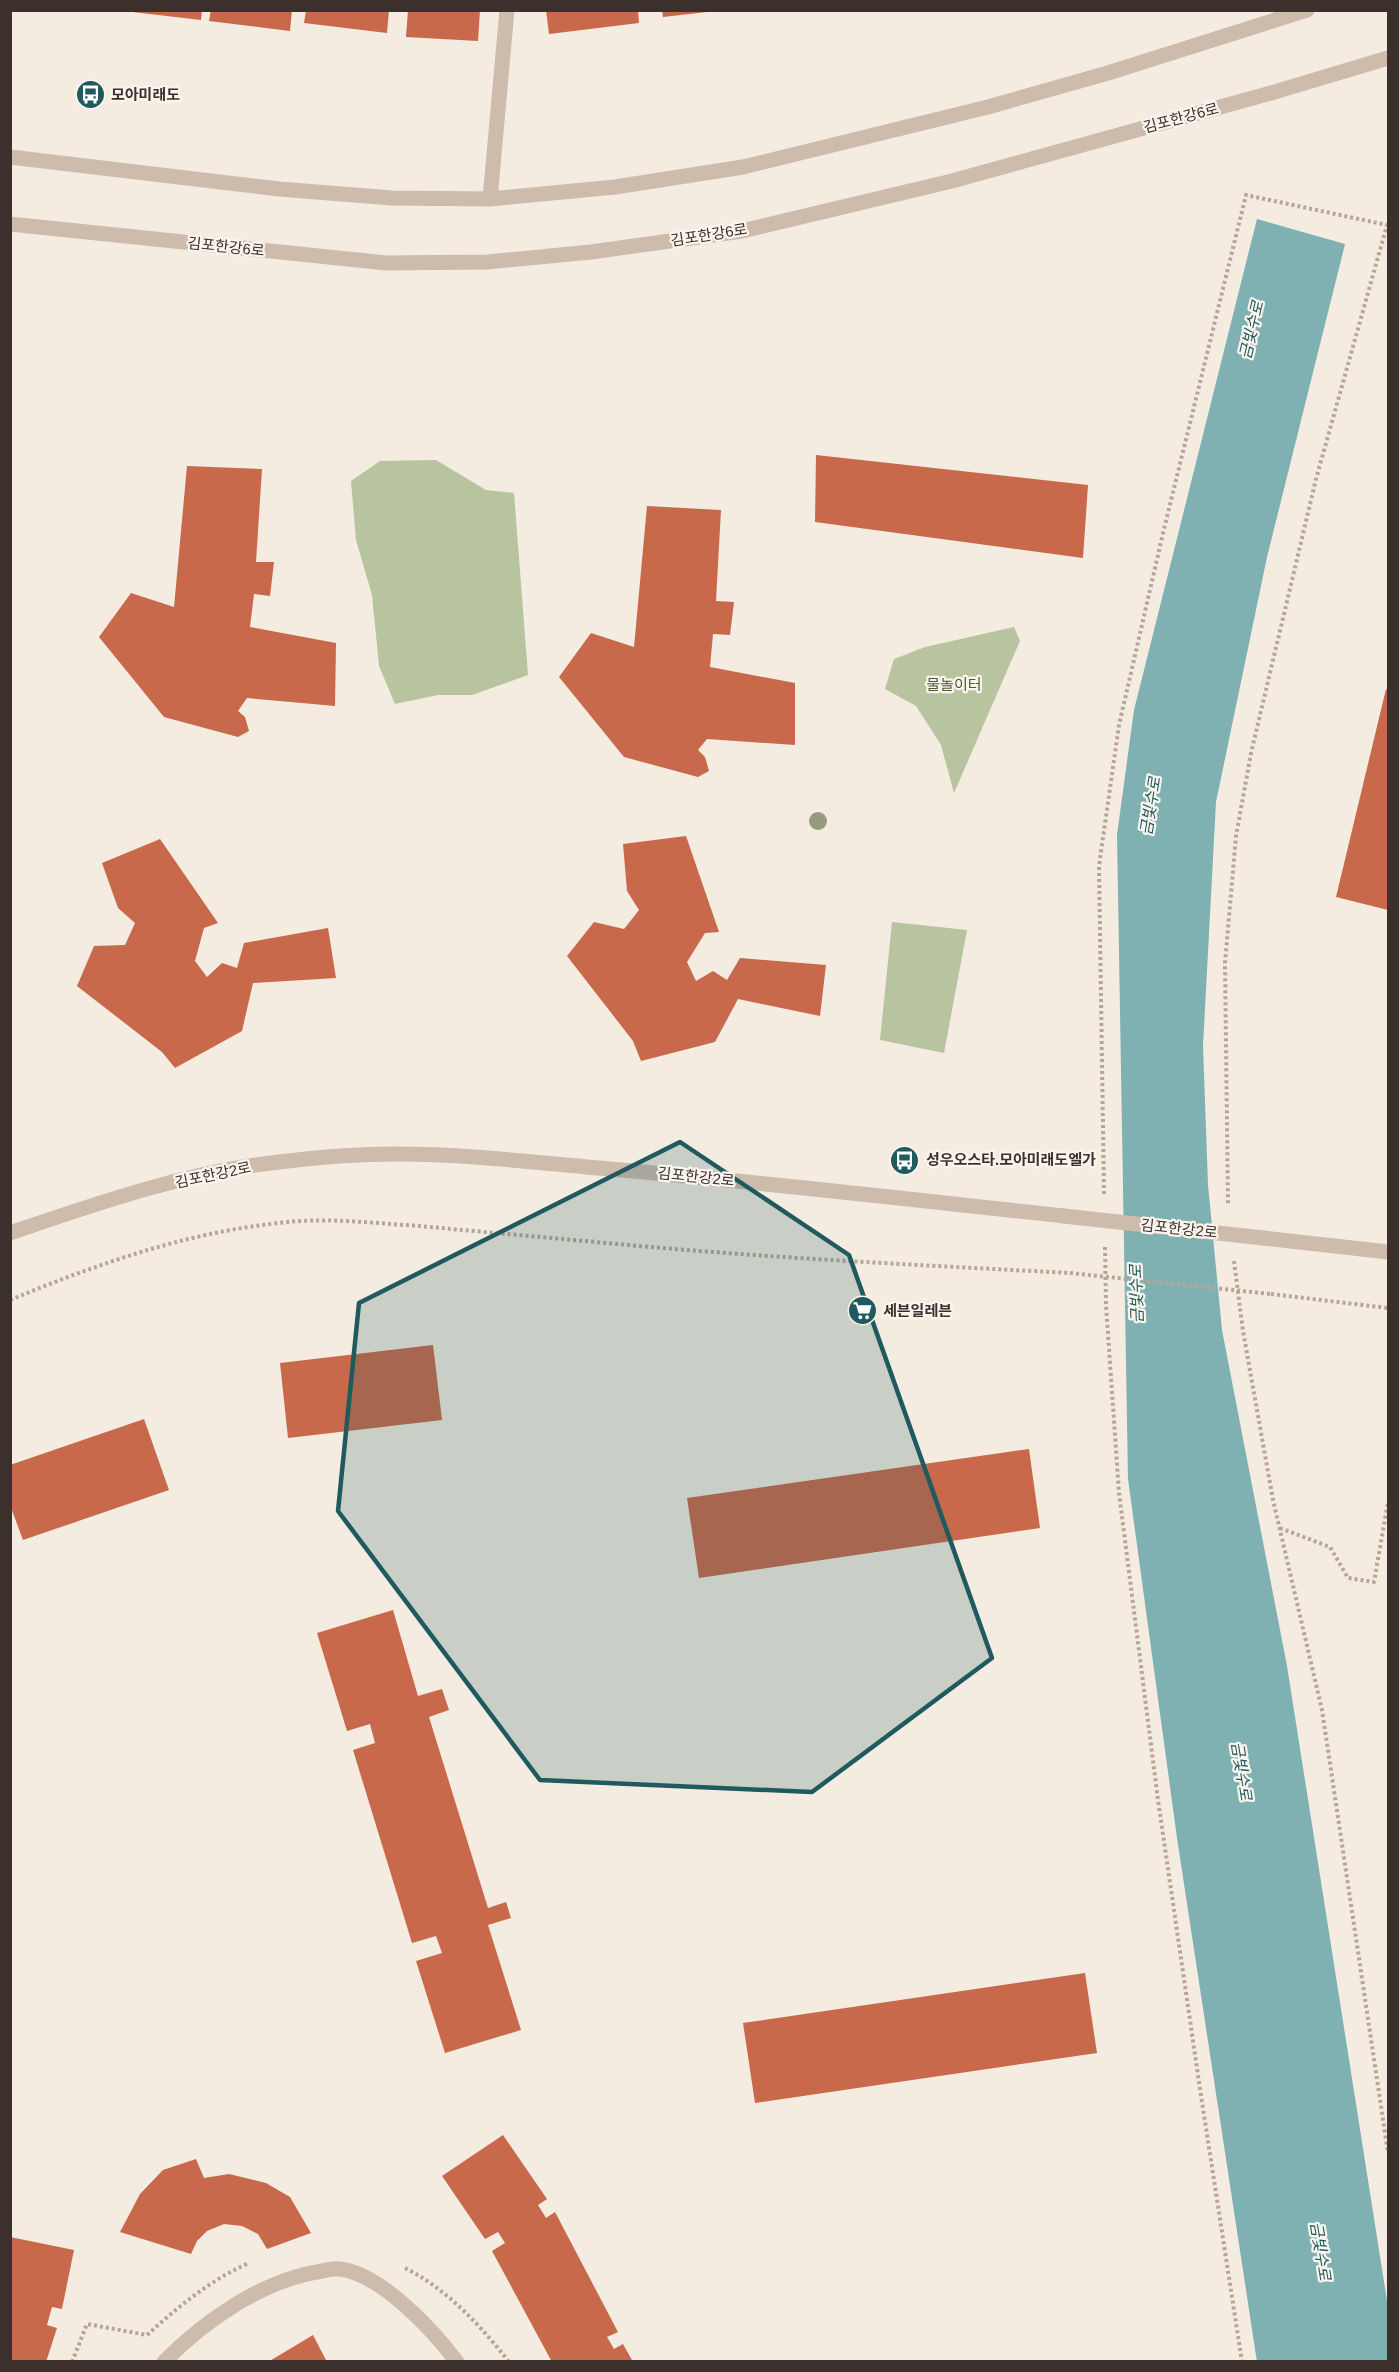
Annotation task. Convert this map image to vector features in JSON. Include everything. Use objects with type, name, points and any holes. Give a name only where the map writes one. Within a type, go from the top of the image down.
[{"type":"street","points":[[490,199],[507,10]]},
{"type":"street","points":[[10,157],[290,190],[392,198],[490,199],[615,187],[754,165],[999,104],[1108,73],[1308,10]]},
{"type":"street","name":"김포한강6로","points":[[10,224],[386,263],[487,262],[591,252],[742,231],[952,182],[1389,58]]},
{"type":"street","name":"김포한강2로","points":[[10,1233],[121,1195],[208,1175],[276,1162],[398,1154],[493,1159],[676,1175],[1389,1252]]},
{"type":"street","points":[[164,2361],[204,2327],[239,2303],[275,2285],[309,2273],[339,2269],[365,2277],[398,2297],[457,2361]]},
{"type":"path","points":[[1104,1198],[1098,866],[1119,725],[1246,195],[1387,225],[1313,490],[1251,753],[1236,836],[1225,963],[1228,1207]]},
{"type":"path","points":[[10,1300],[114,1259],[159,1245],[218,1231],[280,1222],[326,1220],[728,1254],[1070,1273],[1389,1308]]},
{"type":"path","points":[[1105,1246],[1106,1305],[1119,1493],[1160,1811],[1242,2361]]},
{"type":"path","points":[[1233,1252],[1243,1331],[1280,1528],[1322,1710],[1389,2153]]},
{"type":"path","points":[[1280,1528],[1330,1547],[1348,1578],[1374,1582],[1389,1503]]},
{"type":"highlighted area","points":[[680,1142],[849,1255],[992,1658],[812,1792],[540,1780],[338,1511],[359,1303]]},
{"type":"green space","points":[[436,460],[486,490],[514,493],[528,675],[472,695],[438,695],[395,704],[379,666],[372,595],[356,540],[351,481],[380,461]]},
{"type":"green space","name":"물놀이터","points":[[1014,627],[1020,641],[954,793],[941,745],[916,706],[885,689],[894,659],[925,647]]},
{"type":"green space","points":[[892,922],[967,930],[944,1053],[880,1040]]},
{"type":"water","name":"금빛수로","points":[[1257,219],[1345,244],[1267,557],[1216,802],[1203,1046],[1208,1185],[1222,1330],[1287,1666],[1388,2307],[1388,2361],[1257,2362],[1177,1838],[1128,1479],[1117,835],[1134,710]]},
{"type":"building","points":[[115,10],[202,10],[201,20]]},
{"type":"building","points":[[211,10],[292,10],[290,31],[209,21]]},
{"type":"building","points":[[306,10],[389,10],[387,33],[304,23]]},
{"type":"building","points":[[408,10],[480,10],[478,41],[406,37]]},
{"type":"building","points":[[546,10],[638,10],[639,23],[549,34]]},
{"type":"building","points":[[662,10],[707,10],[707,12],[663,17]]},
{"type":"building","points":[[816,455],[1088,485],[1083,558],[815,522]]},
{"type":"building","points":[[187,466],[262,469],[256,562],[274,562],[270,596],[254,594],[250,627],[336,643],[335,706],[247,698],[238,711],[245,717],[249,731],[238,737],[164,717],[99,637],[131,593],[174,607]]},
{"type":"building","points":[[647,506],[721,510],[716,601],[734,602],[730,635],[713,634],[710,667],[795,683],[795,745],[707,739],[698,750],[705,757],[709,771],[698,777],[624,757],[559,677],[591,633],[634,647]]},
{"type":"building","points":[[1386,689],[1388,690],[1388,910],[1336,897]]},
{"type":"building","points":[[686,836],[719,932],[705,933],[687,962],[696,981],[713,971],[727,980],[740,958],[826,965],[820,1016],[738,999],[715,1042],[641,1061],[633,1041],[567,956],[594,922],[624,929],[639,910],[627,891],[623,844]]},
{"type":"building","points":[[160,839],[218,923],[204,928],[195,961],[207,977],[222,963],[237,968],[244,943],[328,928],[336,978],[253,983],[242,1031],[175,1068],[162,1052],[77,986],[94,946],[125,945],[135,923],[118,908],[102,863]]},
{"type":"building","points":[[433,1345],[442,1420],[288,1438],[280,1363]]},
{"type":"building","points":[[144,1419],[169,1490],[23,1540],[10,1505],[10,1465]]},
{"type":"building","points":[[1029,1449],[1040,1528],[699,1578],[687,1498]]},
{"type":"building","points":[[393,1610],[418,1696],[442,1689],[449,1710],[429,1717],[488,1908],[506,1902],[511,1918],[488,1925],[521,2030],[445,2053],[416,1961],[442,1953],[436,1936],[412,1943],[353,1750],[375,1743],[370,1724],[347,1731],[317,1633]]},
{"type":"building","points":[[1085,1973],[1097,2053],[755,2103],[743,2023]]},
{"type":"building","points":[[503,2135],[547,2199],[538,2205],[546,2218],[555,2212],[618,2332],[607,2337],[614,2349],[623,2344],[633,2362],[552,2362],[492,2251],[505,2243],[498,2232],[485,2239],[442,2176]]},
{"type":"building","points":[[196,2159],[204,2178],[229,2174],[266,2183],[290,2197],[311,2233],[267,2249],[258,2234],[242,2226],[224,2224],[207,2231],[197,2241],[191,2254],[120,2232],[140,2194],[163,2170]]},
{"type":"building","points":[[10,2237],[74,2250],[62,2309],[52,2307],[47,2325],[57,2328],[46,2362],[10,2362]]},
{"type":"building","points":[[313,2335],[327,2362],[268,2362]]},
{"type":"place","name":"모아미래도","points":[[90,95]]},
{"type":"place","name":"성우오스타.모아미래도엘가","points":[[905,1160]]},
{"type":"place","name":"세븐일레븐","points":[[862,1311]]}]
